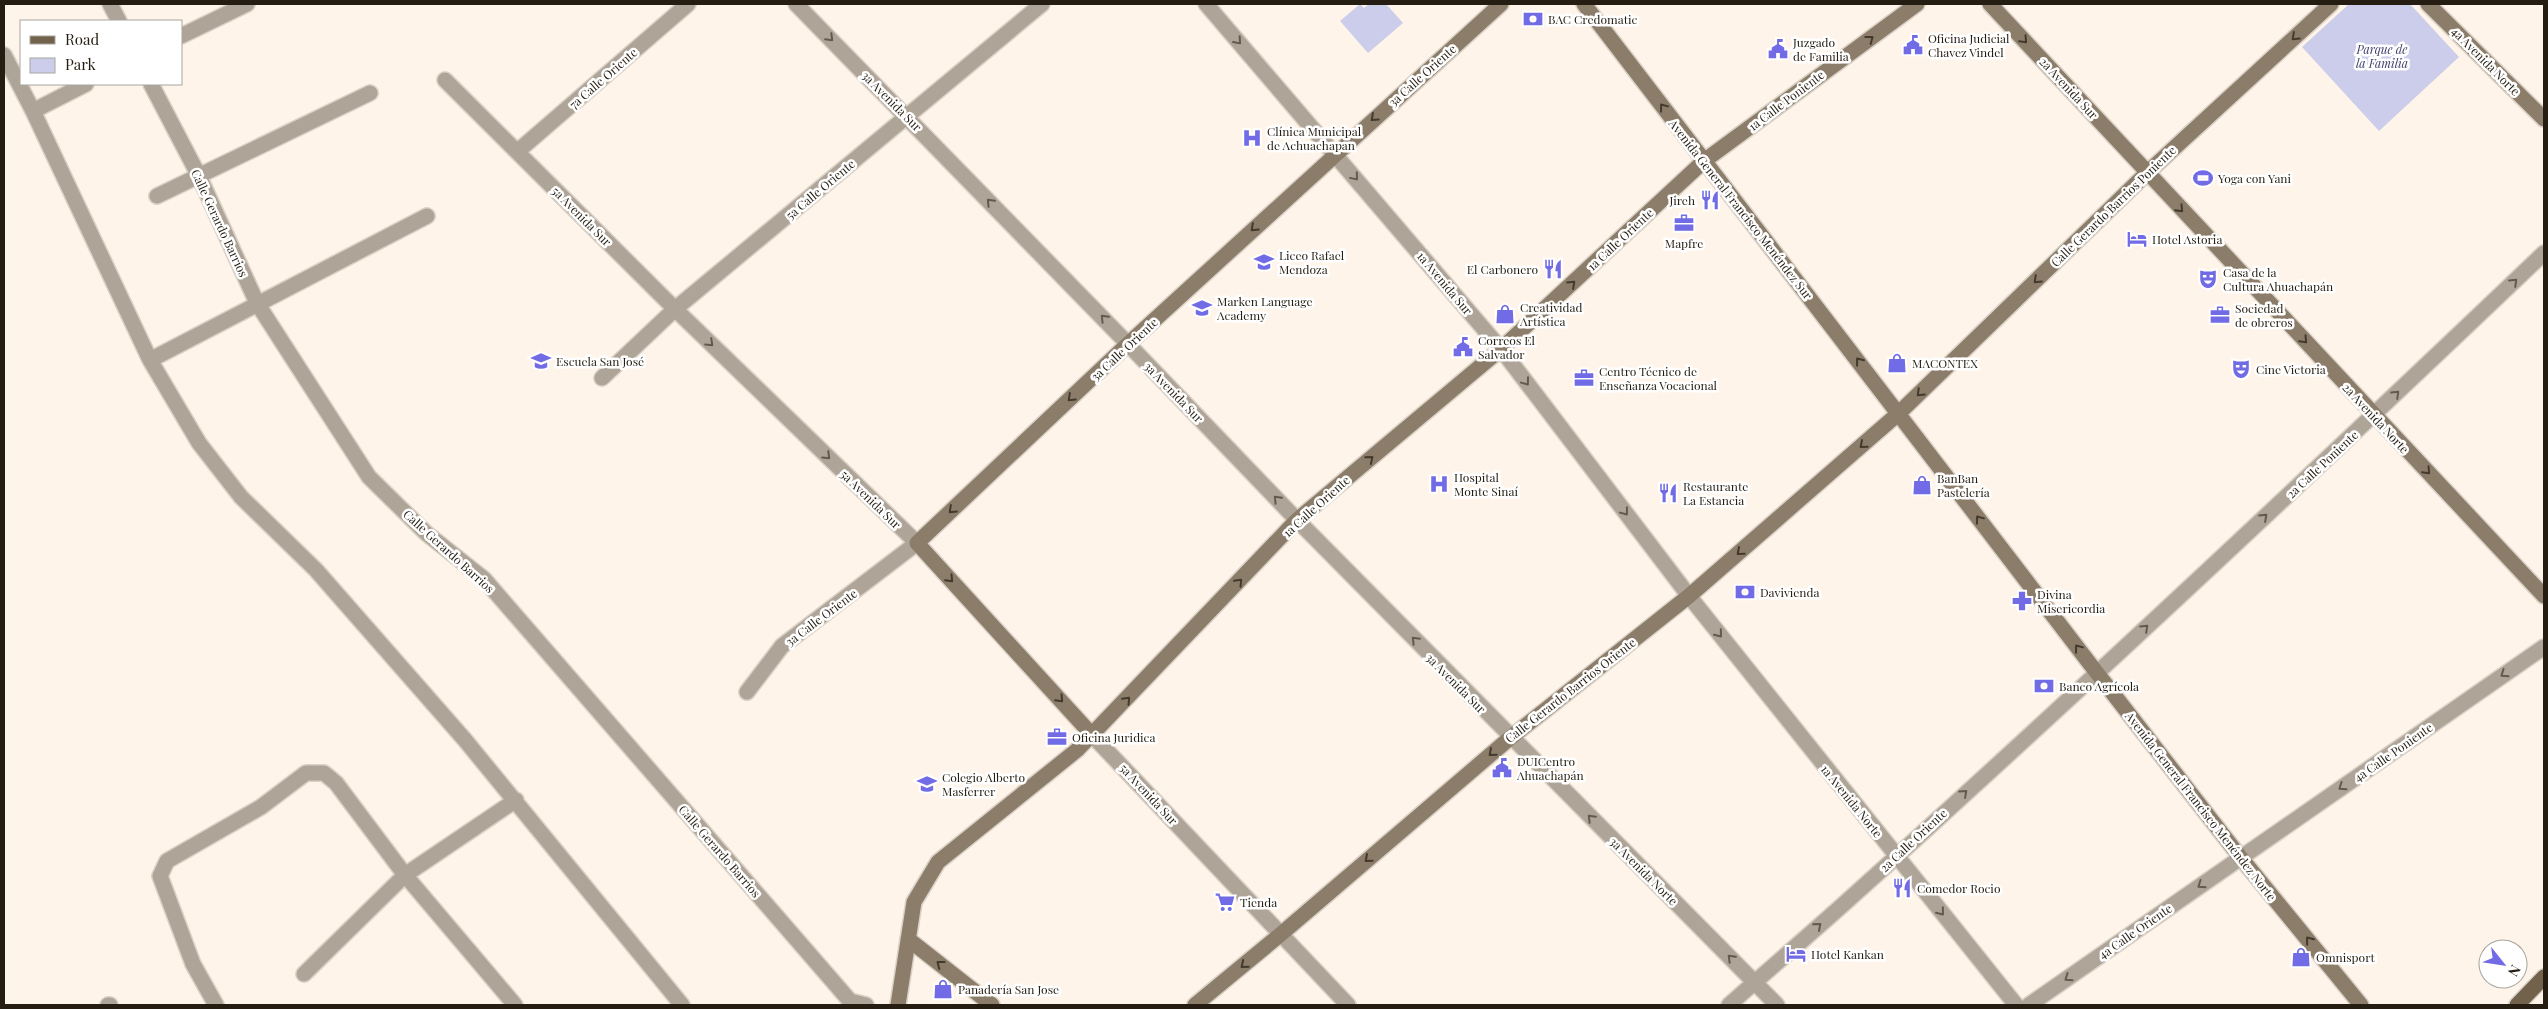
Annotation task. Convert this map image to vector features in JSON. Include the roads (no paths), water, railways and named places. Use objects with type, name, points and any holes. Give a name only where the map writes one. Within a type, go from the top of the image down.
[{"type":"main road","name":"3a Calle Oriente","points":[[917,543],[1128,344],[1501,4]]},
{"type":"main road","name":"Avenida General Francisco Menéndez Sur","points":[[1584,4],[1899,413]]},
{"type":"main road","name":"1a Calle Poniente","points":[[1704,161],[1917,4]]},
{"type":"main road","name":"2a Avenida Sur","points":[[1990,4],[2147,173]]},
{"type":"main road","name":"Calle Gerardo Barrios Poniente","points":[[1899,413],[2147,173],[2331,4]]},
{"type":"main road","name":"4a Avenida Norte","points":[[2428,4],[2544,119]]},
{"type":"main road","name":"1a Calle Oriente","points":[[898,1005],[914,902],[938,862],[1093,736],[1297,520],[1501,349],[1704,161]]},
{"type":"main road","name":"2a Avenida Norte","points":[[2147,173],[2544,596]]},
{"type":"main road","name":"Calle Gerardo Barrios Oriente","points":[[1194,1005],[1281,934],[1510,738],[1689,596],[1899,413]]},
{"type":"main road","name":"Avenida General Francisco Menéndez Norte","points":[[1899,413],[2096,673],[2241,858],[2361,1005]]},
{"type":"main road","name":"5a Avenida Sur","points":[[917,543],[1093,736]]},
{"type":"main road","points":[[908,938],[992,1005]]},
{"type":"main road","points":[[2517,1005],[2544,978]]},
{"type":"street","points":[[110,4],[118,20]]},
{"type":"street","points":[[182,36],[247,4]]},
{"type":"street","name":"7a Calle Oriente","points":[[518,152],[688,4]]},
{"type":"street","name":"3a Avenida Sur","points":[[796,4],[1510,738]]},
{"type":"street","name":"5a Calle Oriente","points":[[602,378],[675,309],[1042,4]]},
{"type":"street","name":"1a Avenida Sur","points":[[1206,4],[1501,349],[1689,596]]},
{"type":"street","points":[[4,55],[33,111],[150,360],[199,443],[241,497],[316,570],[516,800],[682,1005]]},
{"type":"street","name":"5a Avenida Sur","points":[[445,80],[675,309],[917,543]]},
{"type":"street","points":[[33,111],[84,85]]},
{"type":"street","name":"Calle Gerardo Barrios","points":[[152,85],[199,176],[257,304],[369,477],[426,532],[484,579],[848,1003],[866,1005]]},
{"type":"street","points":[[157,196],[370,92]]},
{"type":"street","points":[[150,360],[426,216]]},
{"type":"street","name":"2a Calle Poniente","points":[[2096,673],[2374,415],[2544,253]]},
{"type":"street","name":"3a Calle Oriente","points":[[747,692],[782,646],[917,543]]},
{"type":"street","name":"1a Avenida Norte","points":[[1689,596],[2016,1005]]},
{"type":"street","name":"4a Calle Poniente","points":[[2241,858],[2544,647]]},
{"type":"street","name":"2a Calle Oriente","points":[[1728,1005],[2096,673]]},
{"type":"street","name":"5a Avenida Sur","points":[[1093,736],[1348,1005]]},
{"type":"street","name":"3a Avenida Norte","points":[[1510,738],[1777,1005]]},
{"type":"street","points":[[216,1005],[193,964],[160,876],[167,861],[260,807],[306,773],[324,773],[336,783],[405,875],[509,1003]]},
{"type":"street","points":[[304,974],[405,875],[516,800]]},
{"type":"street","name":"4a Calle Oriente","points":[[2028,1005],[2241,858]]},
{"type":"place","name":"BAC Credomatic","points":[[1533,19]]},
{"type":"place","name":"Oficina Judicial Chavez Vindel","points":[[1913,45]]},
{"type":"place","name":"Juzgado de Familia","points":[[1778,49]]},
{"type":"place","name":"Clínica Municipal de Achuachapan","points":[[1252,138]]},
{"type":"place","name":"Yoga con Yani","points":[[2203,178]]},
{"type":"place","name":"Jireh","points":[[1710,200]]},
{"type":"place","name":"Mapfre","points":[[1684,223]]},
{"type":"place","name":"Hotel Astoria","points":[[2137,239]]},
{"type":"place","name":"Liceo Rafael Mendoza","points":[[1264,262]]},
{"type":"place","name":"El Carbonero","points":[[1553,269]]},
{"type":"place","name":"Casa de la Cultura Ahuachapán","points":[[2208,279]]},
{"type":"place","name":"Marken Language Academy","points":[[1202,308]]},
{"type":"place","name":"Creatividad Artística","points":[[1505,314]]},
{"type":"place","name":"Sociedad de obreros","points":[[2220,315]]},
{"type":"place","name":"Correos El Salvador","points":[[1463,347]]},
{"type":"place","name":"Escuela San José","points":[[541,361]]},
{"type":"place","name":"MACONTEX","points":[[1897,363]]},
{"type":"place","name":"Cine Victoria","points":[[2241,369]]},
{"type":"place","name":"Centro Técnico de Enseñanza Vocacional","points":[[1584,378]]},
{"type":"place","name":"Hospital Monte Sinaí","points":[[1439,484]]},
{"type":"place","name":"BanBan Pastelería","points":[[1922,485]]},
{"type":"place","name":"Restaurante La Estancia","points":[[1668,493]]},
{"type":"place","name":"Davivienda","points":[[1745,592]]},
{"type":"place","name":"Divina Misericordia","points":[[2022,601]]},
{"type":"place","name":"Banco Agrícola","points":[[2044,686]]},
{"type":"place","name":"Oficina Juridica","points":[[1057,737]]},
{"type":"place","name":"DUICentro Ahuachapán","points":[[1502,768]]},
{"type":"place","name":"Colegio Alberto Masferrer","points":[[927,784]]},
{"type":"place","name":"Comedor Rocio","points":[[1902,888]]},
{"type":"place","name":"Tienda","points":[[1225,902]]},
{"type":"place","name":"Hotel Kankan","points":[[1796,954]]},
{"type":"place","name":"Omnisport","points":[[2301,957]]},
{"type":"place","name":"Panadería San Jose","points":[[943,989]]},
{"type":"park label","name":"Parque de la Familia","points":[[2382,56]]}]
